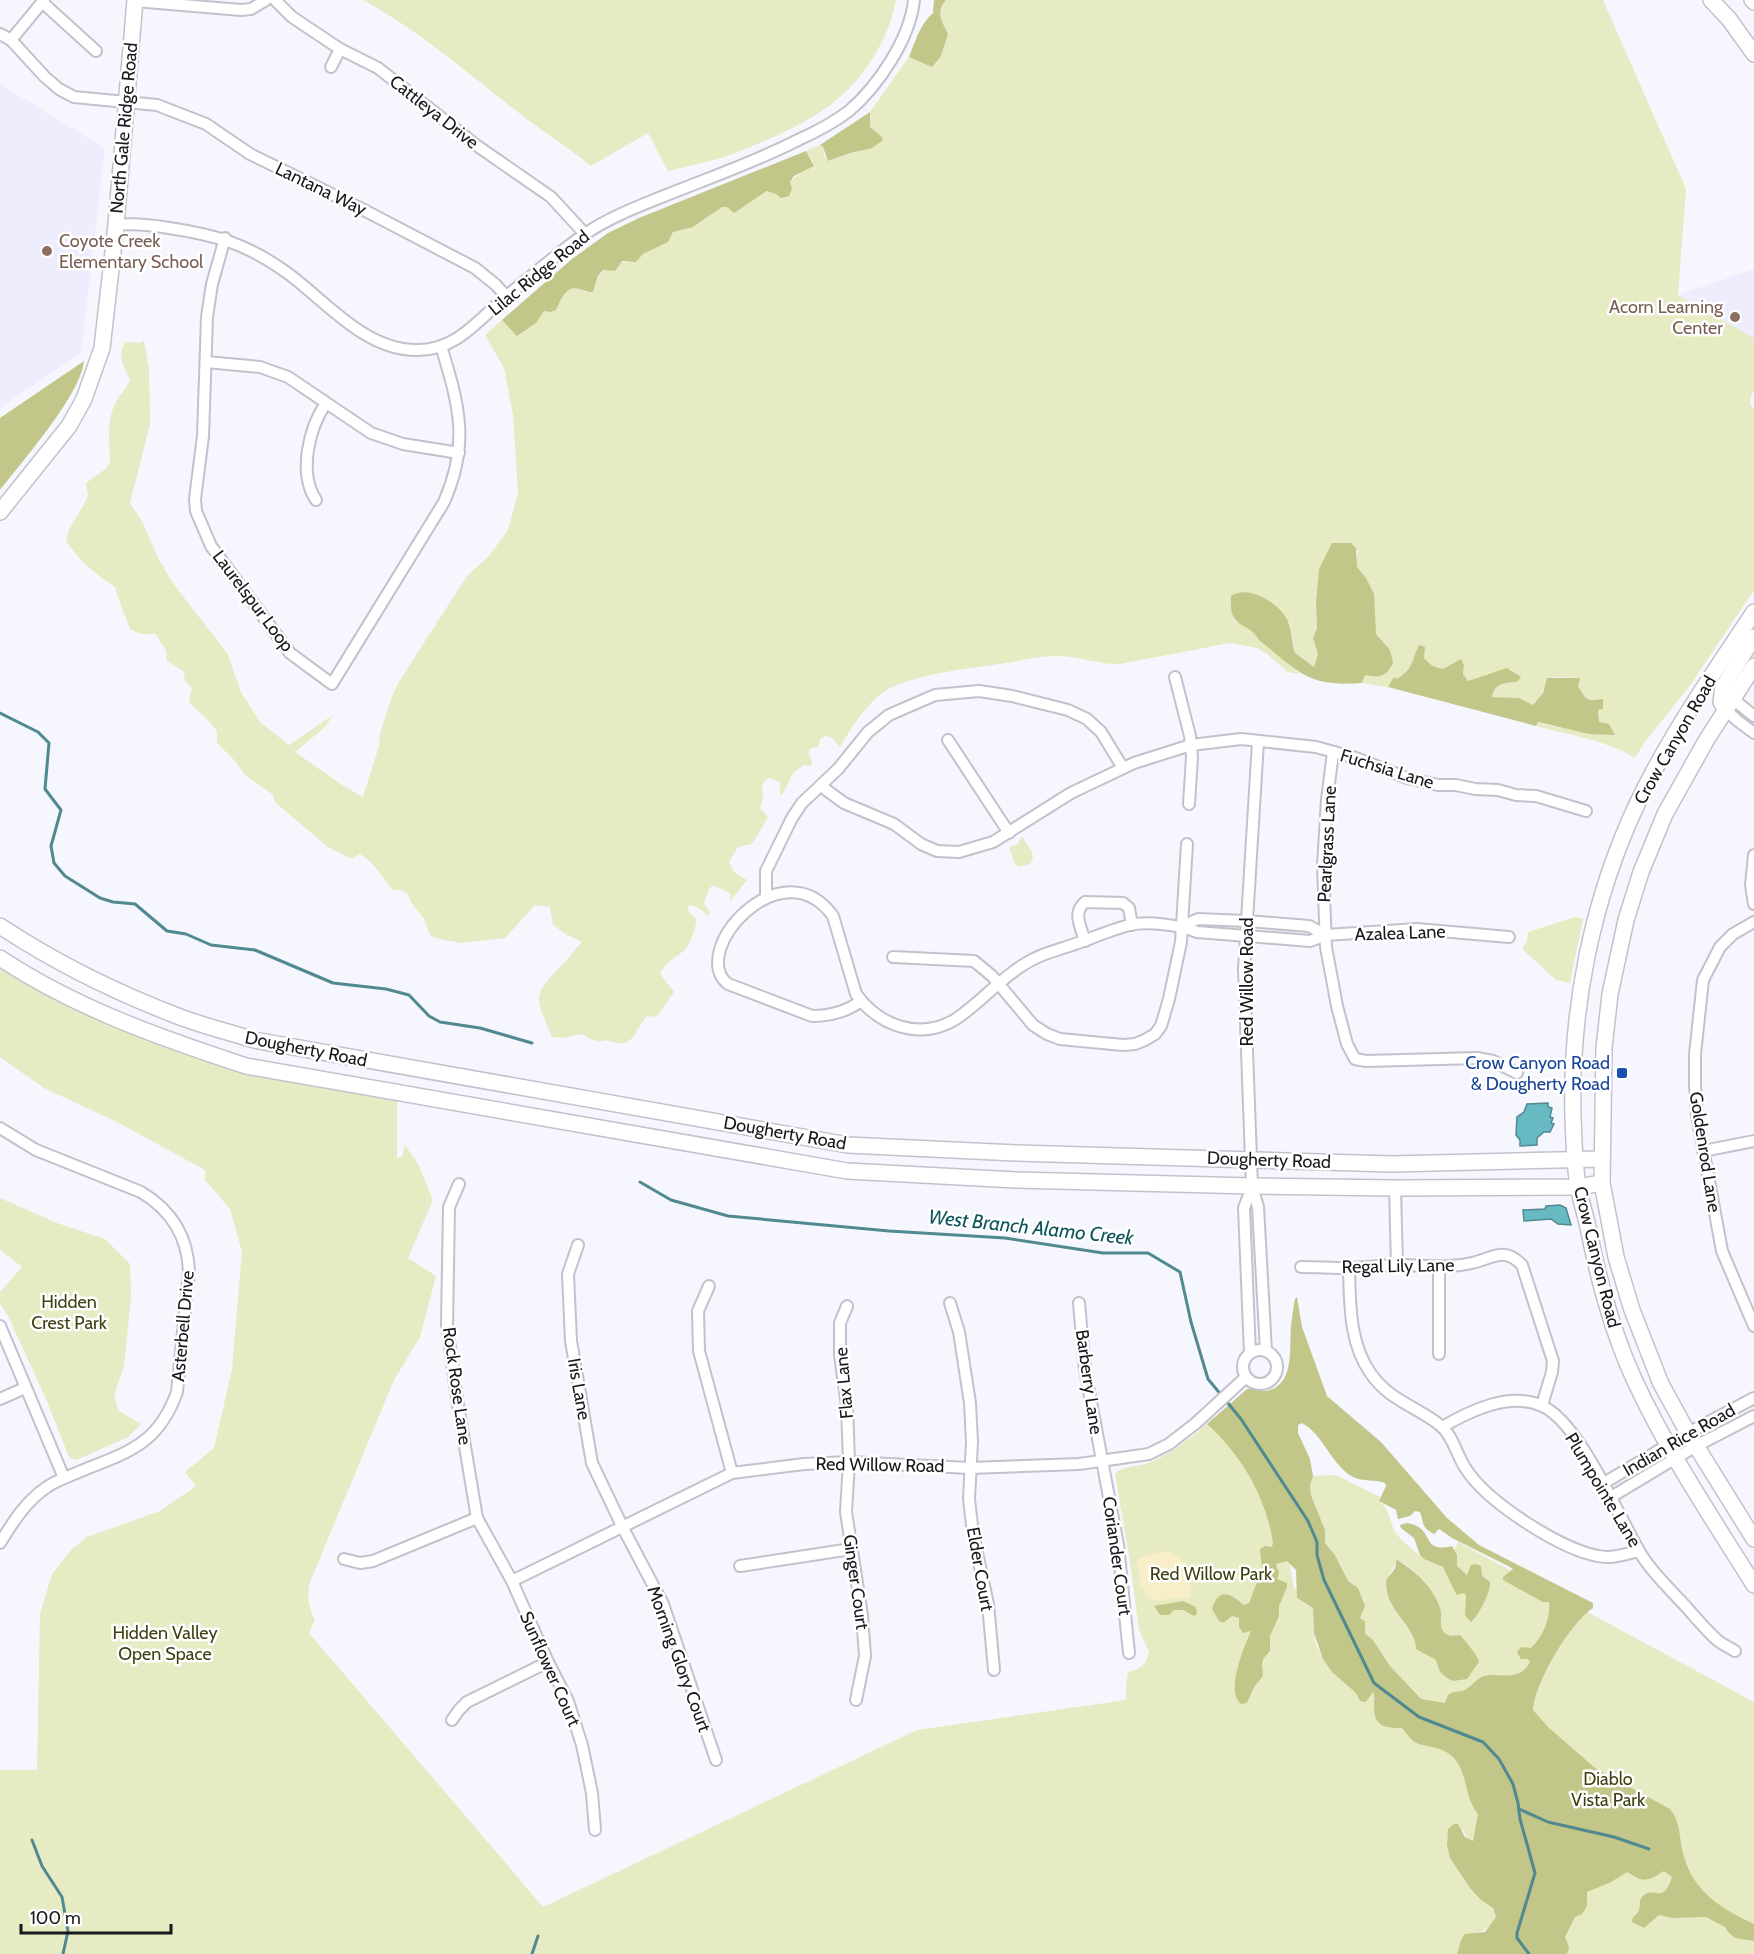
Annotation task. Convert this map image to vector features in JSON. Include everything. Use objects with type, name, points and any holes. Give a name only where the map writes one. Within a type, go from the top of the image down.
[{"type":"main road","name":"North Gale Ridge Road","points":[[0,512],[69,426],[84,399],[102,348],[116,225],[135,0]]},
{"type":"main road","points":[[1711,0],[1729,19],[1754,54]]},
{"type":"main road","name":"Crow Canyon Road","points":[[1754,612],[1687,713],[1656,766],[1637,804],[1614,860],[1593,928],[1582,984],[1575,1040],[1573,1084],[1578,1187],[1584,1204],[1595,1262],[1613,1324],[1633,1377],[1671,1451],[1754,1585]]},
{"type":"main road","points":[[1730,704],[1721,702],[1723,687],[1754,637]]},
{"type":"main road","name":"Crow Canyon Road","points":[[1754,666],[1683,779],[1665,814],[1641,872],[1626,920],[1610,994],[1604,1048],[1602,1159],[1602,1183],[1616,1257],[1632,1310],[1661,1384],[1754,1539]]},
{"type":"main road","name":"Dougherty Road","points":[[0,926],[32,947],[94,979],[180,1017],[254,1040],[848,1145],[1016,1153],[1392,1164],[1602,1159]]},
{"type":"main road","name":"Dougherty Road","points":[[0,958],[80,1003],[169,1041],[256,1068],[847,1171],[1016,1180],[1252,1186],[1578,1187],[1602,1183]]},
{"type":"street","points":[[135,0],[241,10],[251,9],[266,0]]},
{"type":"street","name":"Cattleya Drive","points":[[275,0],[292,17],[340,49],[378,68],[476,145],[551,197],[585,234]]},
{"type":"street","name":"Lilac Ridge Road","points":[[116,225],[134,223],[225,238],[262,256],[354,326],[384,345],[417,351],[441,346],[462,337],[506,296],[585,234],[616,216],[778,150],[827,126],[849,110],[873,86],[897,50],[913,9],[914,0]]},
{"type":"street","points":[[11,40],[43,1],[96,51]]},
{"type":"street","name":"Lantana Way","points":[[0,34],[11,40],[59,89],[74,97],[157,105],[206,124],[250,154],[474,268],[506,296]]},
{"type":"street","points":[[331,68],[340,49]]},
{"type":"street","name":"Laurelspur Loop","points":[[225,238],[212,284],[207,317],[203,436],[195,499],[201,525],[211,546],[290,653],[332,684],[444,502],[454,476],[459,453],[459,414],[441,346]]},
{"type":"street","points":[[206,362],[260,367],[288,377],[371,433],[403,444],[459,453]]},
{"type":"street","points":[[316,500],[310,490],[308,479],[309,442],[317,416],[326,403]]},
{"type":"street","points":[[1175,677],[1191,745],[1189,804]]},
{"type":"street","points":[[766,897],[766,871],[792,818],[802,803],[838,769],[868,732],[889,715],[936,695],[980,691],[1012,696],[1068,710],[1087,718],[1101,732],[1123,768]]},
{"type":"street","points":[[1730,704],[1754,716]]},
{"type":"street","points":[[1730,704],[1737,722],[1754,733]]},
{"type":"street","points":[[948,740],[1009,833]]},
{"type":"street","name":"Fuchsia Lane","points":[[821,786],[843,804],[894,824],[921,844],[937,850],[959,852],[993,842],[1071,794],[1123,768],[1191,745],[1240,740],[1316,747],[1356,758],[1407,778],[1438,785],[1456,785],[1536,796],[1586,811]]},
{"type":"street","name":"Red Willow Road","points":[[1258,742],[1244,969],[1252,1186],[1258,1207],[1266,1351]]},
{"type":"street","name":"Pearlgrass Lane","points":[[1333,752],[1323,866],[1324,920],[1326,946],[1337,1006],[1347,1044],[1355,1059],[1378,1061],[1478,1058],[1493,1061],[1517,1073]]},
{"type":"street","points":[[893,957],[974,961],[998,984],[1029,1021],[1047,1034],[1060,1039],[1135,1044],[1155,1034],[1166,1016],[1183,926],[1187,844]]},
{"type":"street","points":[[1754,855],[1751,885],[1754,904]]},
{"type":"street","points":[[861,1001],[843,1012],[812,1016],[728,984],[719,974],[717,961],[723,943],[741,916],[766,897],[788,892],[805,895],[828,909],[837,925],[856,994],[861,1001],[876,1015],[892,1025],[909,1029],[930,1029],[957,1018],[1023,965],[1044,953],[1132,925],[1183,926]]},
{"type":"street","points":[[1085,941],[1077,917],[1085,902],[1123,903],[1129,908],[1132,925]]},
{"type":"street","name":"Azalea Lane","points":[[1183,926],[1198,919],[1246,921],[1309,926],[1326,935]]},
{"type":"street","name":"Goldenrod Lane","points":[[1754,922],[1733,934],[1720,947],[1703,980],[1695,1054],[1697,1116],[1722,1251],[1754,1326]]},
{"type":"street","name":"Azalea Lane","points":[[1183,926],[1197,932],[1310,940],[1326,935],[1417,929],[1509,937]]},
{"type":"street","name":"Asterbell Drive","points":[[0,1128],[36,1150],[141,1192],[155,1200],[172,1218],[183,1238],[188,1258],[177,1392],[157,1429],[145,1442],[124,1455],[49,1486],[32,1499],[0,1543]]},
{"type":"street","points":[[1703,1151],[1754,1141]]},
{"type":"street","name":"Rock Rose Lane","points":[[459,1184],[449,1207],[447,1324],[457,1399],[477,1518],[512,1581]]},
{"type":"street","name":"Red Willow Road","points":[[1250,1353],[1244,1208],[1252,1186]]},
{"type":"street","points":[[1395,1188],[1397,1265]]},
{"type":"street","name":"Iris Lane","points":[[578,1245],[568,1274],[571,1341],[592,1463],[623,1528]]},
{"type":"street","name":"Regal Lily Lane","points":[[1301,1267],[1349,1268],[1397,1265],[1439,1267],[1460,1266],[1494,1255],[1506,1254],[1515,1257],[1522,1265],[1553,1361],[1542,1405]]},
{"type":"street","points":[[1439,1267],[1439,1354]]},
{"type":"street","points":[[1349,1268],[1351,1319],[1358,1347],[1371,1374],[1402,1403],[1442,1427],[1466,1470],[1483,1489],[1522,1520],[1549,1536],[1598,1556],[1611,1557],[1639,1551]]},
{"type":"street","points":[[709,1286],[698,1311],[699,1352],[732,1473]]},
{"type":"street","name":"Elder Court","points":[[950,1303],[959,1332],[970,1403],[969,1498],[973,1534],[988,1604],[994,1670]]},
{"type":"street","name":"Barberry Lane","points":[[1079,1303],[1085,1370],[1101,1460]]},
{"type":"street","name":"Flax Lane","points":[[847,1306],[840,1323],[840,1355],[847,1406],[849,1462]]},
{"type":"street","points":[[0,1326],[64,1478]]},
{"type":"street","points":[[1258,1350],[1266,1351],[1276,1362],[1274,1378],[1262,1385],[1241,1382],[1243,1364],[1250,1353],[1258,1350]]},
{"type":"street","name":"Red Willow Road","points":[[512,1581],[732,1473],[804,1464],[849,1462],[970,1468],[1079,1464],[1149,1454],[1170,1444],[1197,1423],[1241,1382]]},
{"type":"street","points":[[0,1400],[25,1388]]},
{"type":"street","name":"Indian Rice Road","points":[[1604,1483],[1671,1451],[1754,1398]]},
{"type":"street","points":[[1442,1427],[1468,1412],[1496,1404],[1517,1401],[1542,1405]]},
{"type":"street","name":"Plumpointe Lane","points":[[1542,1405],[1572,1433],[1604,1483],[1639,1551],[1665,1584],[1717,1640],[1735,1651]]},
{"type":"street","name":"Indian Rice Road","points":[[1611,1497],[1671,1451],[1692,1439],[1754,1416]]},
{"type":"street","name":"Coriander Court","points":[[1101,1460],[1118,1545],[1129,1653]]},
{"type":"street","name":"Ginger Court","points":[[849,1462],[846,1512],[862,1615],[865,1656],[856,1700]]},
{"type":"street","points":[[344,1559],[360,1563],[373,1561],[477,1518]]},
{"type":"street","name":"Morning Glory Court","points":[[623,1528],[663,1604],[716,1760]]},
{"type":"street","points":[[740,1566],[850,1549]]},
{"type":"street","name":"Sunflower Court","points":[[512,1581],[568,1701],[582,1744],[592,1793],[595,1830]]},
{"type":"street","points":[[452,1720],[467,1702],[548,1662]]},
{"type":"shaded area","name":"Coyote Creek Elementary School","points":[[0,84],[105,148],[81,353],[0,408]]},
{"type":"shaded area","name":"Acorn Learning Center","points":[[1754,269],[1754,338],[1678,295],[1748,271]]},
{"type":"green space","points":[[363,0],[896,0],[887,30],[872,59],[852,85],[829,106],[794,127],[755,145],[707,162],[668,171],[648,133],[591,166],[420,36]]},
{"type":"green space","points":[[934,0],[946,0],[940,13],[948,34],[941,56],[932,67],[909,57],[921,28],[933,13]]},
{"type":"green space","points":[[946,0],[1603,0],[1686,189],[1678,295],[1754,338],[1754,391],[1750,404],[1754,409],[1754,590],[1691,684],[1635,758],[1600,742],[1536,726],[1537,722],[1555,727],[1614,734],[1611,729],[1599,722],[1598,710],[1603,699],[1586,697],[1578,686],[1579,678],[1554,677],[1544,688],[1539,700],[1533,705],[1519,698],[1492,697],[1501,685],[1517,682],[1520,677],[1511,670],[1492,673],[1468,681],[1463,674],[1464,665],[1461,660],[1443,670],[1434,667],[1415,654],[1409,669],[1397,679],[1394,678],[1388,687],[1362,683],[1365,674],[1371,676],[1390,650],[1376,634],[1366,578],[1357,567],[1358,551],[1351,543],[1316,603],[1317,628],[1313,638],[1318,654],[1314,668],[1295,653],[1290,624],[1275,606],[1230,601],[1234,620],[1256,633],[1260,640],[1300,674],[1288,672],[1257,648],[1230,643],[1120,664],[1064,656],[1044,657],[924,676],[894,686],[870,704],[840,747],[832,738],[826,736],[821,738],[818,747],[811,748],[808,754],[812,760],[811,766],[804,765],[793,773],[782,795],[780,794],[780,782],[769,778],[764,781],[760,808],[768,817],[752,844],[738,847],[729,862],[734,872],[747,880],[730,901],[730,893],[713,885],[704,903],[710,912],[708,917],[700,909],[688,905],[689,912],[696,918],[694,932],[684,950],[660,973],[674,992],[656,1017],[647,1016],[632,1038],[624,1043],[597,1041],[582,1034],[563,1038],[552,1037],[542,1013],[539,997],[553,974],[582,942],[553,925],[550,907],[535,905],[505,938],[462,943],[430,935],[424,919],[407,893],[392,890],[374,866],[360,854],[352,859],[329,848],[276,803],[272,794],[246,776],[217,743],[217,731],[191,705],[189,699],[192,688],[183,678],[185,674],[167,661],[166,651],[155,633],[142,634],[130,629],[115,587],[88,567],[66,541],[69,530],[88,496],[86,483],[107,468],[110,462],[110,418],[130,380],[122,361],[121,353],[125,342],[144,341],[149,369],[150,424],[130,503],[143,523],[158,558],[175,586],[227,653],[241,692],[260,722],[289,745],[333,715],[325,727],[295,752],[363,797],[392,696],[400,680],[467,576],[489,556],[508,530],[518,493],[513,415],[504,368],[485,335],[502,320],[518,336],[536,323],[544,311],[569,289],[577,288],[585,292],[596,285],[602,272],[611,265],[636,262],[643,254],[668,242],[673,232],[693,227],[722,207],[727,207],[734,212],[768,191],[776,194],[813,162],[806,151],[820,145],[828,161],[860,152],[870,127],[870,112],[909,57],[918,61],[941,56],[948,34],[940,17]]},
{"type":"green space","points":[[870,112],[870,127],[883,140],[872,148],[828,161],[820,145]]},
{"type":"green space","points":[[806,151],[814,166],[794,176],[790,182],[792,189],[789,196],[781,198],[767,191],[734,213],[727,207],[722,207],[693,227],[673,232],[668,242],[643,254],[636,262],[622,261],[615,271],[603,270],[598,276],[593,292],[570,289],[556,310],[544,311],[536,323],[517,336],[502,320],[572,259],[608,233],[639,218]]},
{"type":"green space","points":[[84,361],[73,391],[62,409],[0,490],[0,418]]},
{"type":"green space","points":[[1332,543],[1351,543],[1356,548],[1357,567],[1374,594],[1376,634],[1390,650],[1393,663],[1382,675],[1365,675],[1362,683],[1328,682],[1305,675],[1284,661],[1255,634],[1240,624],[1233,615],[1231,607],[1231,596],[1238,593],[1247,592],[1265,598],[1286,617],[1295,653],[1314,667],[1318,654],[1313,638],[1317,628],[1316,603],[1319,569]]},
{"type":"green space","points":[[1419,645],[1425,647],[1424,658],[1430,664],[1443,669],[1461,659],[1464,665],[1463,674],[1468,681],[1507,668],[1521,677],[1517,682],[1498,686],[1492,697],[1519,698],[1533,705],[1543,693],[1547,678],[1580,678],[1578,686],[1585,697],[1603,699],[1603,709],[1598,710],[1599,722],[1609,724],[1615,735],[1589,734],[1538,722],[1536,726],[1388,687],[1394,677],[1397,679],[1409,668]]},
{"type":"green space","points":[[1022,836],[1033,858],[1030,864],[1018,867],[1009,847],[1017,845]]},
{"type":"green space","points":[[1575,917],[1583,919],[1570,983],[1556,980],[1522,949],[1527,941],[1528,932]]},
{"type":"green space","points":[[0,958],[169,1041],[397,1093],[397,1158],[402,1157],[405,1145],[418,1164],[433,1200],[408,1258],[436,1276],[420,1337],[394,1380],[310,1582],[309,1601],[315,1620],[309,1633],[543,1907],[917,1730],[1126,1700],[1128,1672],[1142,1666],[1149,1652],[1139,1630],[1115,1474],[1122,1469],[1147,1464],[1168,1453],[1213,1418],[1283,1522],[1294,1588],[1298,1592],[1297,1598],[1313,1608],[1314,1632],[1320,1652],[1333,1671],[1359,1694],[1368,1700],[1373,1692],[1374,1710],[1390,1666],[1373,1640],[1365,1635],[1365,1621],[1360,1618],[1365,1606],[1358,1588],[1348,1581],[1335,1555],[1325,1543],[1325,1530],[1311,1495],[1310,1485],[1313,1476],[1335,1475],[1380,1497],[1379,1501],[1399,1537],[1428,1561],[1445,1569],[1458,1542],[1754,1702],[1754,1954],[1530,1954],[1463,1830],[1447,1835],[1450,1858],[1481,1900],[1493,1908],[1496,1917],[1484,1930],[1461,1940],[1457,1954],[0,1954],[0,1770],[37,1770],[40,1614],[52,1574],[72,1549],[87,1537],[160,1511],[196,1486],[185,1472],[214,1448],[232,1369],[242,1252],[230,1209],[205,1180],[205,1170],[119,1123],[44,1088],[0,1057]],"holes":[[[1397,1559],[1408,1566],[1427,1585],[1412,1634],[1390,1601],[1386,1586]]]},
{"type":"green space","name":"Hidden Crest Park","points":[[0,1198],[57,1223],[105,1239],[130,1264],[131,1297],[124,1366],[114,1396],[119,1411],[141,1424],[128,1437],[75,1460],[69,1457],[46,1399],[8,1316],[0,1304],[0,1292],[22,1267],[0,1250]]},
{"type":"green space","name":"Diablo Vista Park","points":[[1297,1297],[1302,1327],[1327,1396],[1381,1442],[1447,1518],[1479,1545],[1593,1603],[1593,1608],[1574,1626],[1555,1654],[1540,1684],[1533,1710],[1548,1727],[1595,1768],[1670,1809],[1677,1823],[1682,1849],[1692,1876],[1708,1896],[1718,1904],[1754,1924],[1754,1941],[1735,1938],[1725,1927],[1706,1917],[1672,1918],[1659,1915],[1644,1928],[1632,1922],[1639,1910],[1641,1898],[1647,1893],[1665,1891],[1672,1877],[1664,1871],[1645,1880],[1627,1872],[1587,1892],[1587,1906],[1582,1914],[1575,1917],[1565,1937],[1569,1947],[1567,1954],[1457,1954],[1465,1934],[1485,1932],[1496,1917],[1493,1908],[1481,1900],[1470,1888],[1450,1858],[1447,1845],[1448,1829],[1458,1824],[1465,1837],[1473,1841],[1478,1814],[1470,1800],[1462,1771],[1454,1758],[1446,1752],[1416,1743],[1402,1728],[1382,1725],[1376,1719],[1373,1692],[1366,1702],[1360,1701],[1356,1693],[1332,1672],[1323,1659],[1314,1633],[1313,1608],[1297,1598],[1296,1570],[1287,1561],[1276,1564],[1279,1573],[1277,1579],[1287,1583],[1287,1587],[1279,1606],[1279,1616],[1270,1636],[1270,1651],[1263,1659],[1263,1676],[1254,1687],[1247,1703],[1241,1704],[1235,1690],[1235,1680],[1251,1631],[1243,1633],[1239,1627],[1239,1618],[1232,1616],[1223,1623],[1219,1621],[1212,1609],[1218,1597],[1226,1594],[1244,1605],[1249,1603],[1262,1569],[1260,1549],[1265,1546],[1272,1547],[1273,1542],[1264,1508],[1250,1477],[1231,1449],[1207,1424],[1247,1389],[1270,1390],[1284,1379],[1289,1363]],"holes":[[[1302,1423],[1310,1428],[1345,1472],[1357,1479],[1385,1483],[1386,1486],[1379,1501],[1396,1510],[1398,1519],[1410,1516],[1415,1511],[1420,1512],[1427,1529],[1434,1534],[1439,1529],[1508,1566],[1513,1569],[1503,1577],[1503,1580],[1543,1602],[1549,1602],[1547,1621],[1539,1638],[1531,1648],[1521,1647],[1517,1652],[1521,1659],[1528,1659],[1530,1662],[1526,1668],[1515,1675],[1481,1677],[1465,1690],[1448,1695],[1445,1703],[1421,1699],[1390,1666],[1373,1640],[1365,1634],[1365,1621],[1360,1618],[1365,1606],[1358,1588],[1348,1581],[1335,1555],[1325,1543],[1325,1530],[1311,1495],[1310,1485],[1313,1476],[1310,1459],[1298,1433],[1298,1425]]]},
{"type":"green space","points":[[1407,1523],[1422,1530],[1431,1544],[1442,1548],[1452,1546],[1457,1555],[1457,1566],[1467,1575],[1471,1565],[1481,1566],[1482,1576],[1490,1582],[1490,1586],[1484,1604],[1471,1622],[1465,1616],[1466,1595],[1463,1593],[1457,1595],[1443,1567],[1420,1555],[1414,1538],[1401,1528],[1400,1525]]},
{"type":"green space","points":[[1396,1559],[1430,1588],[1441,1612],[1443,1631],[1453,1636],[1460,1635],[1476,1655],[1479,1662],[1467,1679],[1453,1681],[1447,1678],[1440,1672],[1436,1660],[1416,1649],[1412,1634],[1387,1594],[1386,1581],[1395,1568]]},
{"type":"green space","points":[[1183,1601],[1196,1607],[1197,1614],[1194,1616],[1183,1610],[1174,1610],[1169,1615],[1160,1615],[1154,1606]]},
{"type":"sand","points":[[1165,1551],[1180,1557],[1188,1567],[1191,1597],[1154,1601],[1145,1595],[1144,1587],[1141,1587],[1137,1559]]},
{"type":"water","points":[[1548,1103],[1548,1107],[1552,1108],[1551,1123],[1554,1124],[1550,1132],[1544,1132],[1537,1138],[1537,1145],[1520,1146],[1520,1140],[1516,1135],[1517,1117],[1524,1112],[1527,1104]]},
{"type":"water","points":[[1560,1205],[1566,1208],[1571,1225],[1558,1224],[1551,1219],[1524,1221],[1523,1210],[1545,1209],[1546,1206]]},
{"type":"waterway","name":"West Branch Alamo Creek","points":[[0,713],[38,732],[49,743],[45,789],[61,810],[51,846],[54,863],[65,876],[100,898],[135,904],[167,931],[186,934],[211,945],[255,950],[333,983],[386,989],[409,995],[429,1016],[440,1022],[480,1028],[532,1043]]},
{"type":"waterway","name":"West Branch Alamo Creek","points":[[640,1182],[671,1200],[728,1216],[889,1231],[1005,1238],[1103,1253],[1148,1253],[1180,1272],[1191,1322],[1208,1379],[1241,1419],[1308,1521],[1317,1542],[1317,1555],[1324,1580],[1374,1683],[1419,1717],[1483,1742],[1499,1759],[1513,1784],[1535,1873],[1517,1933],[1517,1938],[1529,1954]]},
{"type":"waterway","points":[[1519,1809],[1548,1822],[1614,1837],[1649,1849]]},
{"type":"waterway","points":[[32,1840],[42,1866],[62,1897],[68,1931],[63,1954]]},
{"type":"waterway","points":[[532,1954],[538,1936]]},
{"type":"place","name":"Coyote Creek Elementary School","points":[[47,251]]},
{"type":"place","name":"Acorn Learning Center","points":[[1735,317]]},
{"type":"place","name":"Crow Canyon Road & Dougherty Road","points":[[1622,1073]]},
{"type":"park label","name":"Red Willow Park","points":[[1211,1574]]},
{"type":"park label","name":"Hidden Valley Open Space","points":[[165,1643]]}]
